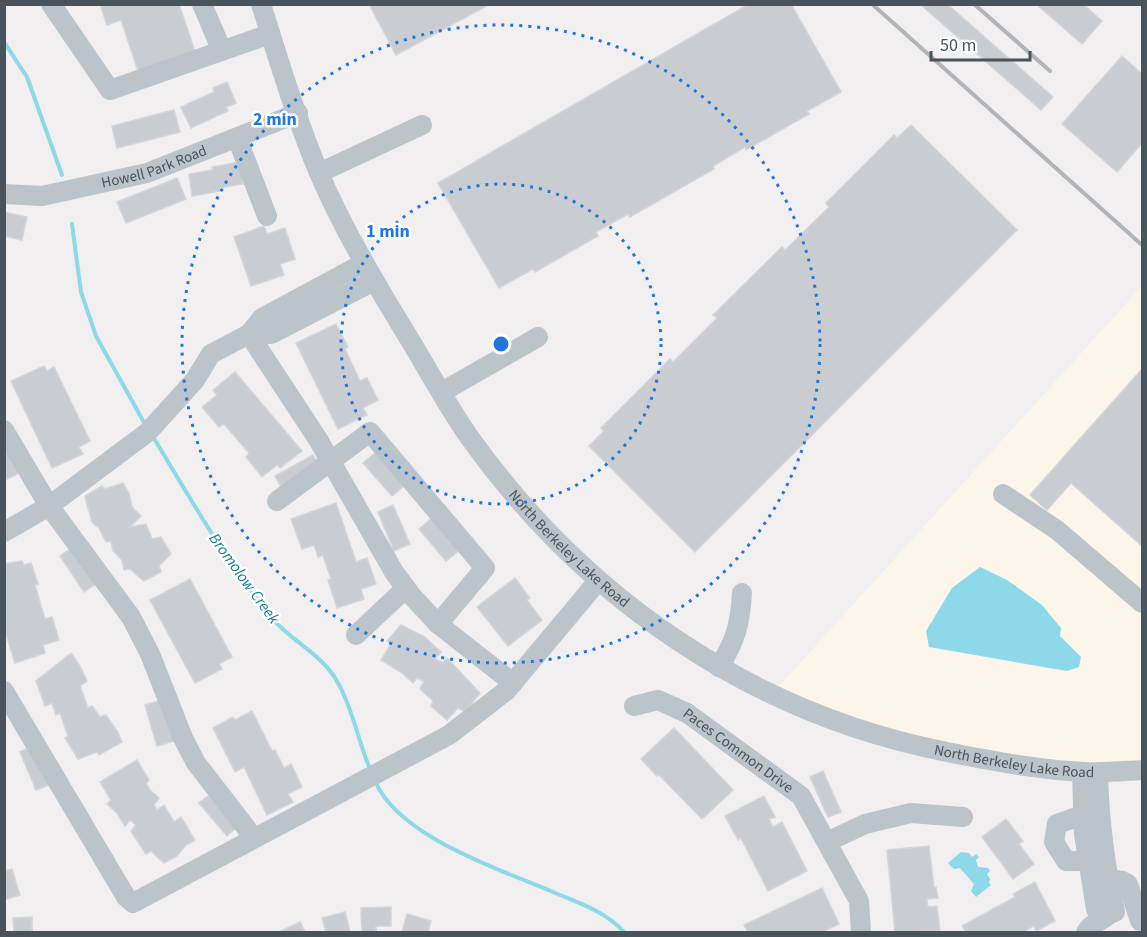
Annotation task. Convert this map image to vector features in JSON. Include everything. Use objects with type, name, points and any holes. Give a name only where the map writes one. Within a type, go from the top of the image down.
[{"type":"street","points":[[51,4],[111,90],[270,34]]},
{"type":"street","points":[[202,4],[222,51]]},
{"type":"street","name":"North Berkeley Lake Road","points":[[261,4],[319,173],[374,281],[470,437],[519,501],[598,581],[661,631],[719,667],[772,694],[834,720],[908,745],[1007,764],[1090,772],[1143,770]]},
{"type":"street","name":"Howell Park Road","points":[[4,194],[42,195],[147,173],[298,113]]},
{"type":"street","points":[[319,173],[422,125]]},
{"type":"street","points":[[237,138],[267,216]]},
{"type":"street","points":[[283,318],[305,295],[364,263]]},
{"type":"street","points":[[4,532],[49,507],[148,432],[195,380],[211,354],[249,334],[262,318],[283,318],[314,312],[374,281]]},
{"type":"street","points":[[305,295],[314,312]]},
{"type":"street","points":[[249,334],[331,462],[394,572],[406,588],[438,624],[513,683]]},
{"type":"street","points":[[442,392],[538,337]]},
{"type":"street","points":[[4,430],[49,507],[131,617],[150,654],[183,738],[196,763],[254,838]]},
{"type":"street","points":[[277,501],[370,432],[484,568],[438,624]]},
{"type":"street","points":[[1003,494],[1057,530],[1143,603]]},
{"type":"street","points":[[4,691],[126,897],[133,903],[449,735],[507,691],[598,581]]},
{"type":"street","points":[[356,635],[406,588]]},
{"type":"street","points":[[719,667],[728,653],[740,624],[742,593]]},
{"type":"street","name":"Paces Common Drive","points":[[634,706],[658,700],[687,713],[801,796],[859,901],[861,933]]},
{"type":"street","points":[[1090,772],[1091,812],[1096,857],[1096,909],[1108,916],[1141,922],[1128,884],[1108,879]]},
{"type":"street","points":[[1091,812],[1057,824],[1054,842],[1066,861],[1096,857]]},
{"type":"street","points":[[827,842],[865,824],[911,813],[963,817]]},
{"type":"street","points":[[1096,857],[1108,879],[1108,916]]},
{"type":"street","points":[[1086,933],[1091,926],[1108,916]]},
{"type":"shaded area","points":[[1142,286],[1142,770],[1007,764],[772,694]]},
{"type":"water","points":[[980,567],[1007,580],[1042,605],[1061,628],[1060,636],[1081,657],[1079,667],[1067,671],[929,647],[926,631],[952,588]]},
{"type":"water","points":[[961,852],[969,853],[972,857],[976,854],[979,857],[976,860],[978,867],[988,868],[990,871],[987,874],[991,885],[976,897],[971,891],[974,884],[960,868],[954,869],[948,863]]},
{"type":"building","points":[[100,4],[179,4],[195,51],[138,71],[121,20],[107,25]]},
{"type":"building","points":[[369,4],[490,4],[396,55]]},
{"type":"building","points":[[749,4],[791,4],[841,92],[807,111],[809,114],[746,150],[745,147],[713,166],[714,169],[630,217],[628,214],[596,232],[598,236],[535,272],[533,269],[499,288],[438,183]]},
{"type":"building","points":[[920,4],[947,4],[1053,97],[1041,110]]},
{"type":"building","points":[[1036,4],[1083,4],[1102,21],[1082,44]]},
{"type":"building","points":[[1122,56],[1142,74],[1142,143],[1117,172],[1062,124]]},
{"type":"building","points":[[227,82],[236,103],[226,107],[228,111],[191,128],[181,107],[214,92],[213,88]]},
{"type":"building","points":[[174,110],[180,132],[117,148],[112,126]]},
{"type":"building","points":[[911,125],[1017,230],[695,552],[589,446],[604,431],[601,428],[670,359],[673,362],[717,318],[713,315],[782,247],[785,250],[829,207],[826,203],[894,135],[897,138]]},
{"type":"building","points":[[239,162],[243,184],[192,196],[189,174]]},
{"type":"building","points":[[177,178],[186,199],[126,223],[117,202]]},
{"type":"building","points":[[4,212],[27,217],[22,240],[4,236]]},
{"type":"building","points":[[264,226],[267,234],[285,228],[295,259],[280,264],[284,275],[251,286],[234,237]]},
{"type":"building","points":[[336,324],[348,347],[345,349],[360,381],[367,378],[378,400],[363,408],[367,415],[338,429],[296,343]]},
{"type":"building","points":[[44,366],[47,371],[54,367],[90,441],[79,447],[83,454],[52,468],[11,381]]},
{"type":"building","points":[[1142,369],[1142,546],[1071,483],[1047,510],[1030,495]]},
{"type":"building","points":[[235,372],[302,451],[280,468],[277,465],[262,477],[246,457],[249,453],[224,424],[219,427],[202,407],[217,395],[213,390]]},
{"type":"building","points":[[4,442],[21,472],[5,480],[4,479]]},
{"type":"building","points":[[376,452],[405,485],[392,496],[363,463]]},
{"type":"building","points":[[313,455],[320,468],[282,489],[275,476]]},
{"type":"building","points":[[123,483],[129,493],[132,507],[141,516],[130,527],[146,524],[152,539],[161,537],[171,554],[159,566],[161,572],[144,581],[130,569],[124,570],[122,560],[113,551],[111,541],[106,542],[99,528],[92,522],[85,496],[102,486],[105,489]]},
{"type":"building","points":[[336,503],[356,562],[367,558],[376,584],[361,589],[364,599],[337,608],[323,555],[318,557],[314,545],[302,549],[291,519]]},
{"type":"building","points":[[393,505],[410,544],[394,551],[378,512]]},
{"type":"building","points":[[432,518],[460,550],[446,561],[419,529]]},
{"type":"building","points":[[73,547],[97,583],[84,592],[60,556]]},
{"type":"building","points":[[22,561],[24,565],[31,563],[45,619],[52,617],[59,640],[43,645],[45,653],[15,663],[4,628],[4,564]]},
{"type":"building","points":[[515,578],[530,598],[527,600],[542,620],[508,646],[477,607]]},
{"type":"building","points":[[190,579],[232,657],[219,664],[222,669],[195,683],[150,600]]},
{"type":"building","points":[[401,625],[425,637],[441,652],[435,659],[443,663],[447,658],[480,693],[465,712],[458,708],[447,720],[431,706],[433,701],[420,689],[424,681],[417,678],[413,683],[381,660],[391,644],[387,641]]},
{"type":"building","points":[[71,653],[87,681],[80,686],[88,708],[92,706],[100,717],[106,715],[122,742],[99,755],[97,752],[78,759],[65,738],[68,736],[60,713],[56,715],[52,703],[45,706],[36,681]]},
{"type":"building","points":[[162,700],[174,741],[157,746],[145,705]]},
{"type":"building","points":[[252,711],[272,751],[275,750],[284,768],[291,764],[302,787],[288,794],[293,802],[267,815],[244,767],[235,772],[213,728],[233,717],[235,720]]},
{"type":"building","points":[[674,728],[733,790],[702,819],[641,759]]},
{"type":"building","points":[[33,746],[49,785],[36,790],[20,752]]},
{"type":"building","points":[[137,760],[149,780],[146,784],[159,798],[154,805],[157,810],[164,805],[174,822],[181,817],[195,840],[186,845],[177,856],[164,863],[151,851],[146,854],[131,831],[136,825],[130,820],[125,826],[117,813],[107,804],[111,800],[100,782]]},
{"type":"building","points":[[823,771],[841,812],[828,817],[810,777]]},
{"type":"building","points":[[211,794],[238,826],[227,836],[199,803]]},
{"type":"building","points":[[764,796],[775,817],[769,819],[773,827],[782,822],[807,871],[768,891],[741,838],[738,840],[725,816]]},
{"type":"building","points":[[1006,819],[1023,841],[1019,844],[1034,864],[1013,879],[982,837]]},
{"type":"building","points":[[929,846],[934,887],[936,887],[938,898],[927,899],[928,907],[937,906],[940,931],[895,932],[887,850]]},
{"type":"building","points":[[12,869],[20,895],[4,900],[4,871]]},
{"type":"building","points":[[1035,882],[1055,921],[1036,931],[1034,926],[1026,930],[1027,932],[966,932],[962,926],[1015,897],[1013,894]]},
{"type":"building","points":[[822,888],[839,924],[822,932],[748,932],[744,925]]},
{"type":"building","points":[[391,907],[391,926],[376,926],[376,932],[362,932],[361,908]]},
{"type":"building","points":[[345,912],[350,932],[326,932],[322,918]]},
{"type":"building","points":[[407,914],[431,921],[428,932],[402,932]]},
{"type":"building","points":[[32,917],[32,932],[14,932],[13,918]]},
{"type":"building","points":[[300,922],[305,932],[279,932]]},
{"type":"waterway","name":"Bromolow Creek","points":[[4,42],[27,77],[62,175]]},
{"type":"waterway","name":"Bromolow Creek","points":[[72,224],[81,292],[96,336],[146,426]]},
{"type":"waterway","name":"Bromolow Creek","points":[[152,435],[208,527],[270,616],[332,673],[348,703],[370,769]]},
{"type":"waterway","name":"Bromolow Creek","points":[[375,781],[387,801],[405,819],[428,835],[479,862],[591,908],[609,918],[624,932]]},
{"type":"railway","points":[[872,4],[1142,245]]},
{"type":"railway","points":[[974,4],[1050,71]]}]
